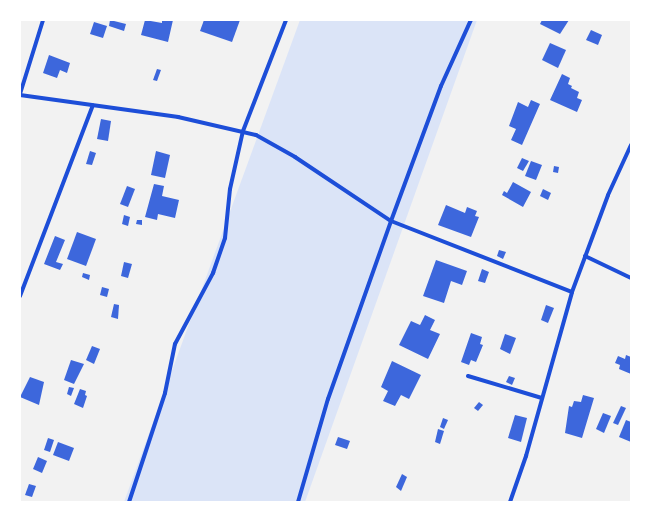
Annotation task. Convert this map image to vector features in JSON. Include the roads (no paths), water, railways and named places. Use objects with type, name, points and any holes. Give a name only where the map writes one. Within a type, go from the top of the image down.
[{"type":"street","points":[[43,20],[20,94],[178,117],[243,131],[266,140],[295,157],[391,221],[572,292]]},
{"type":"street","points":[[129,502],[163,400],[175,344],[213,272],[226,238],[230,189],[243,131],[286,20]]},
{"type":"street","points":[[298,502],[328,398],[391,221],[442,86],[471,20]]},
{"type":"street","points":[[20,296],[93,105]]},
{"type":"street","points":[[510,502],[542,398],[572,292],[608,195],[631,145]]},
{"type":"street","points":[[585,256],[631,278]]},
{"type":"street","points":[[468,376],[542,398]]}]
